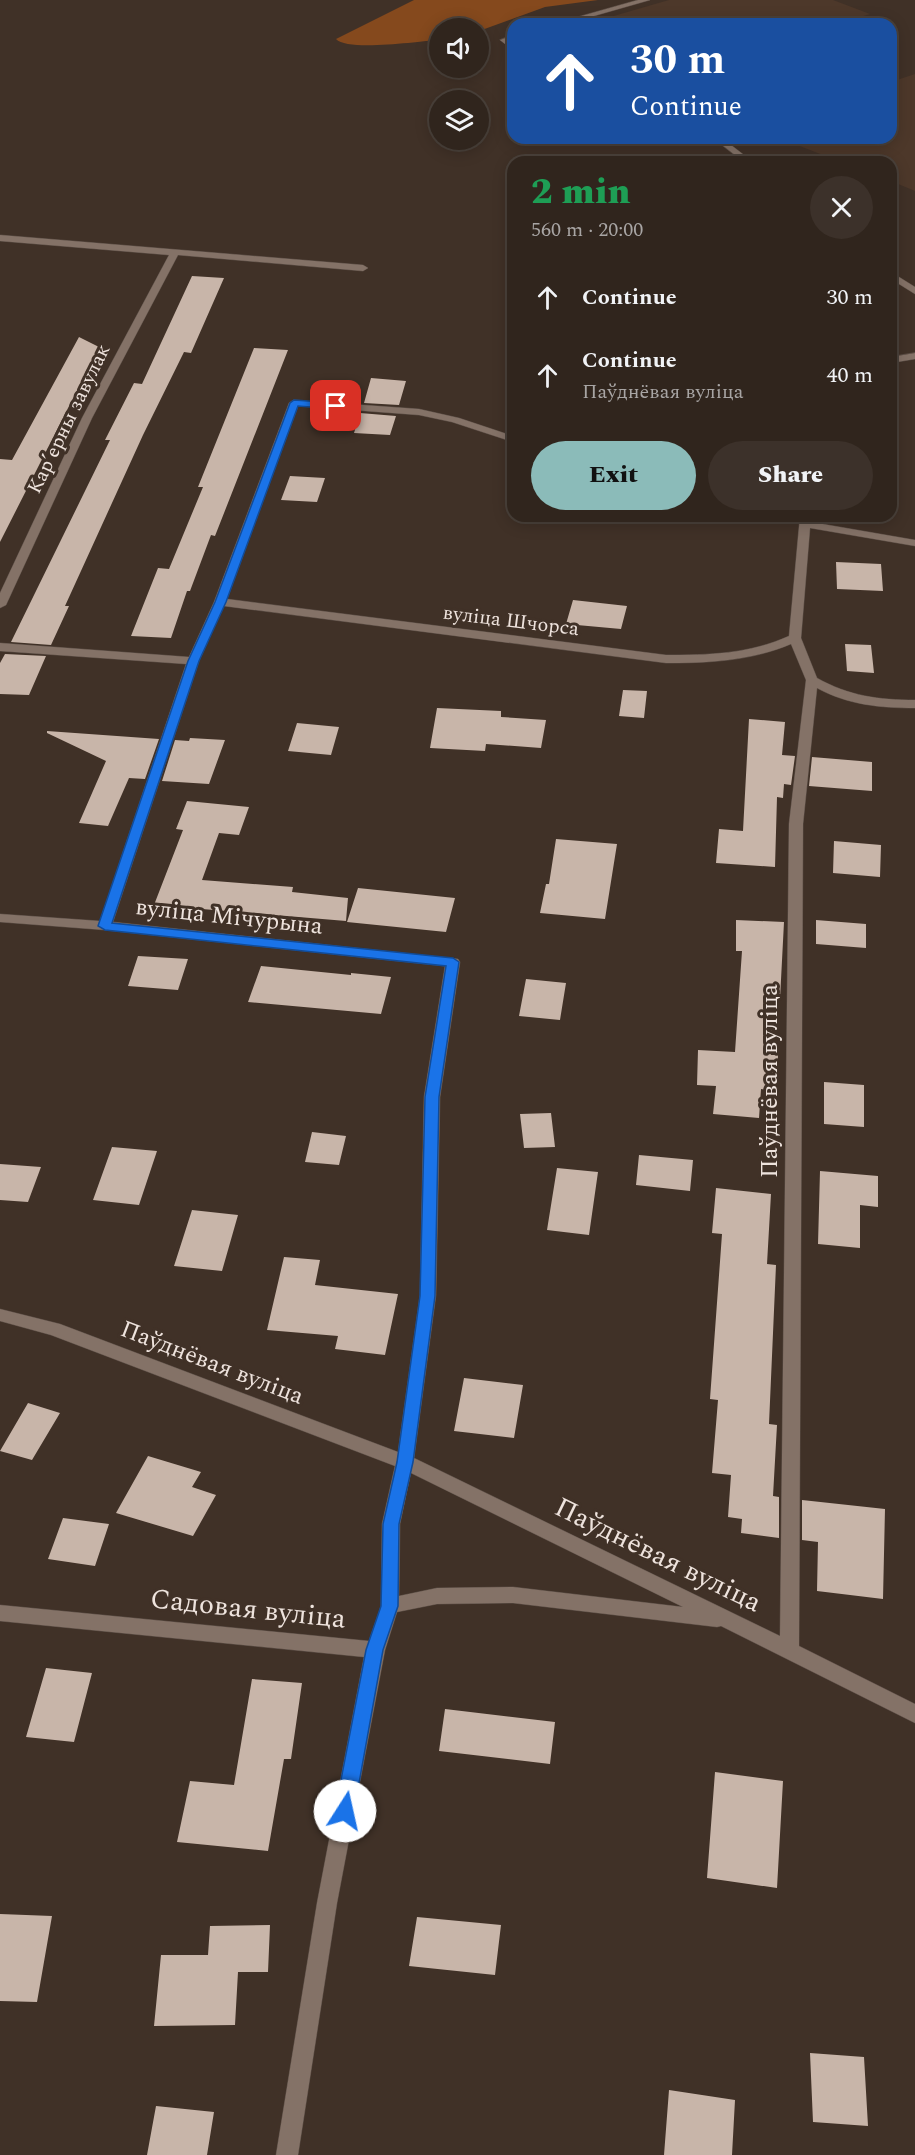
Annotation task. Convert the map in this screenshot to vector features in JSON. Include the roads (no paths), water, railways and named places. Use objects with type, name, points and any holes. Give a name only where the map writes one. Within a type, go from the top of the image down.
[{"type":"street","points":[[579,18],[646,0]]},
{"type":"street","points":[[725,144],[741,156]]},
{"type":"street","points":[[0,238],[363,268]]},
{"type":"street","name":"Карʼерны завулак","points":[[0,606],[87,418],[175,252]]},
{"type":"street","points":[[897,279],[915,291]]},
{"type":"street","points":[[897,359],[915,356]]},
{"type":"street","points":[[105,926],[193,661],[220,602],[294,403],[419,412],[455,420],[507,437]]},
{"type":"street","name":"Паўднёвая вуліца","points":[[789,1650],[796,824],[812,680],[795,638],[805,522]]},
{"type":"street","points":[[815,522],[915,543]]},
{"type":"street","name":"вуліца Шчорса","points":[[220,602],[666,659],[715,659],[770,650],[795,638]]},
{"type":"street","points":[[0,647],[193,661]]},
{"type":"street","points":[[812,680],[835,694],[871,704],[915,704]]},
{"type":"street","name":"вуліца Мічурына","points":[[0,918],[105,926],[453,962],[432,1097],[428,1296],[405,1462]]},
{"type":"street","name":"Паўднёвая вуліца","points":[[0,1315],[54,1329],[405,1462],[915,1714]]},
{"type":"street","points":[[375,1650],[390,1606],[391,1524],[405,1462]]},
{"type":"street","points":[[390,1606],[437,1596],[513,1595],[729,1621]]},
{"type":"street","name":"Садовая вуліца","points":[[0,1613],[375,1650],[327,1902],[287,2155]]}]
